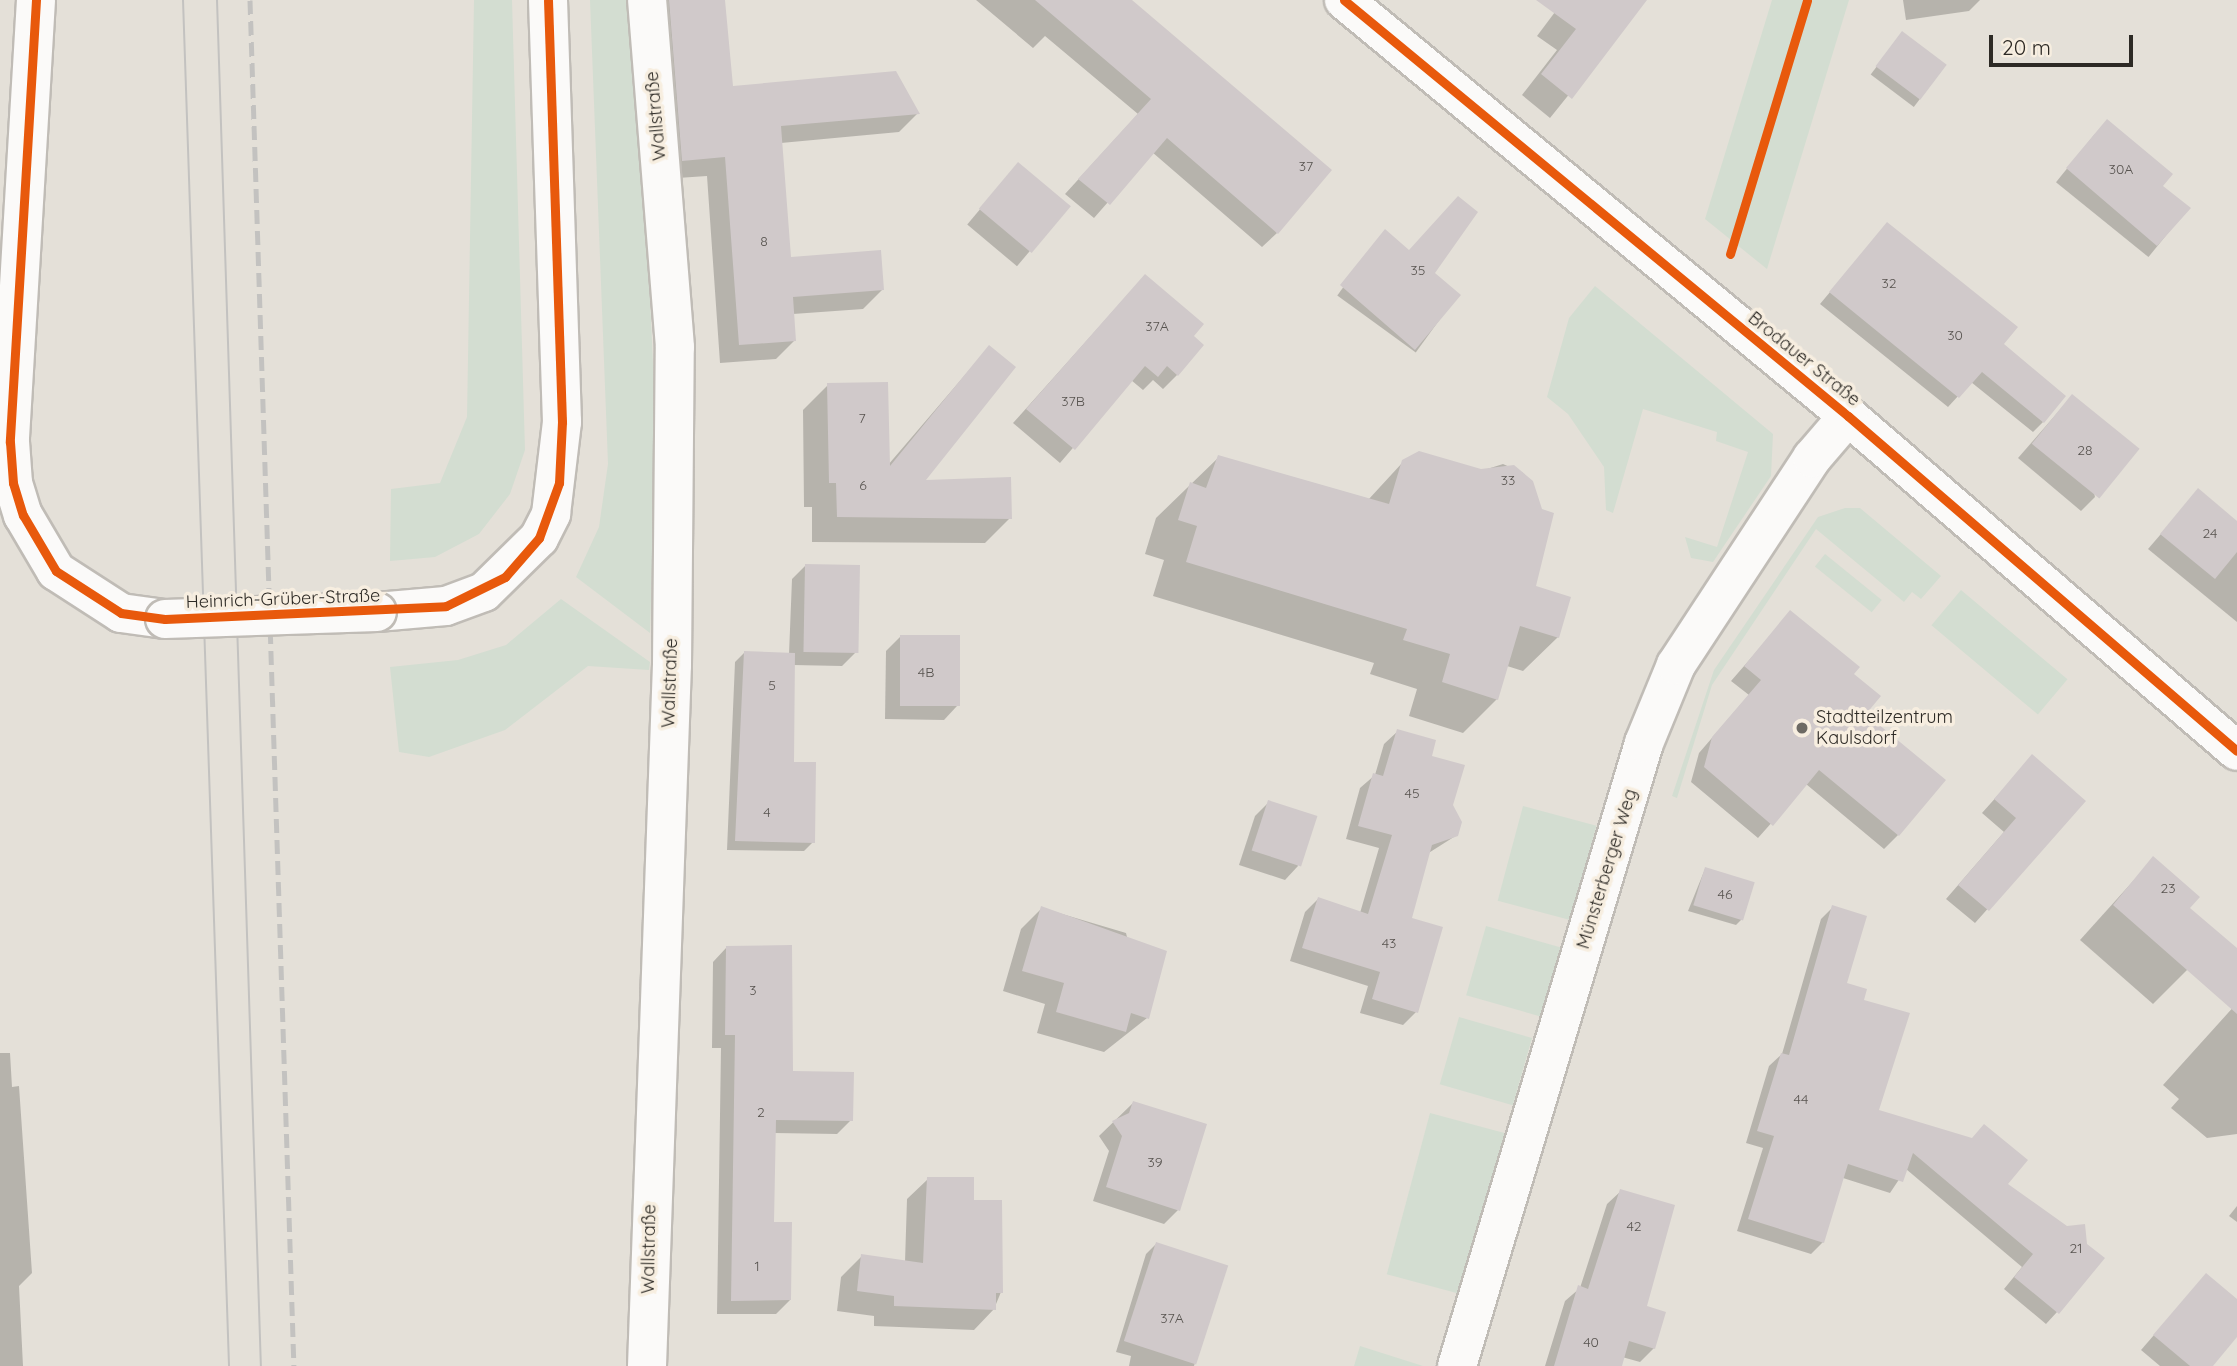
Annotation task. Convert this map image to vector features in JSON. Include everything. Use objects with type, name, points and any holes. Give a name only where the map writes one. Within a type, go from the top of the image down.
[{"type":"street","name":"Heinrich-Grüber-Straße","points":[[36,0],[10,442],[13,483],[39,547],[70,584],[121,613],[165,619],[377,612],[446,606],[484,592],[539,538],[551,514],[562,422],[548,0]]},
{"type":"street","name":"Wallstraße","points":[[647,0],[675,361],[672,665],[647,1366]]},
{"type":"street","name":"Brodauer Straße","points":[[1344,0],[1848,416],[2237,751]]},
{"type":"street","name":"Münsterberger Weg","points":[[1457,1366],[1644,743],[1676,665],[1812,458],[1848,416]]},
{"type":"shaded area","points":[[474,0],[512,0],[525,450],[510,494],[479,534],[435,557],[390,561],[391,489],[440,483],[467,417]]},
{"type":"shaded area","points":[[590,0],[626,0],[646,210],[660,517],[653,536],[650,633],[576,577],[599,527],[608,464]]},
{"type":"shaded area","points":[[1772,0],[1849,0],[1767,269],[1705,219]]},
{"type":"shaded area","points":[[1595,286],[1773,434],[1771,476],[1713,562],[1691,558],[1685,537],[1717,547],[1748,452],[1716,441],[1717,432],[1643,409],[1613,513],[1606,510],[1604,467],[1568,414],[1547,397],[1569,318]]},
{"type":"shaded area","points":[[1845,508],[1860,508],[1941,576],[1921,599],[1912,592],[1904,602],[1816,529],[1712,685],[1677,798],[1672,796],[1714,670],[1818,517]]},
{"type":"shaded area","points":[[1825,554],[1882,600],[1872,612],[1815,566]]},
{"type":"shaded area","points":[[1961,590],[2067,679],[2038,715],[1931,625]]},
{"type":"shaded area","points":[[561,599],[650,662],[649,670],[588,666],[505,730],[429,757],[399,752],[390,667],[458,660],[506,645]]},
{"type":"shaded area","points":[[1523,806],[1596,826],[1571,920],[1498,901]]},
{"type":"shaded area","points":[[1486,926],[1561,947],[1541,1017],[1466,995]]},
{"type":"shaded area","points":[[1459,1017],[1532,1038],[1513,1105],[1440,1084]]},
{"type":"shaded area","points":[[1430,1113],[1505,1133],[1462,1294],[1387,1274]]},
{"type":"shaded area","points":[[1360,1346],[1423,1366],[1354,1366]]},
{"type":"building","points":[[669,0],[725,0],[733,86],[896,71],[920,114],[781,126],[791,257],[881,250],[884,290],[793,297],[796,341],[739,345],[725,157],[682,161]]},
{"type":"building","points":[[1035,0],[1132,0],[1332,170],[1278,234],[1167,138],[1110,205],[1078,179],[1151,99]]},
{"type":"building","points":[[1536,0],[1647,0],[1572,99],[1541,74],[1576,29]]},
{"type":"building","points":[[1902,31],[1947,65],[1920,100],[1876,66]]},
{"type":"building","points":[[2107,119],[2173,174],[2163,186],[2191,208],[2157,246],[2066,168]]},
{"type":"building","points":[[1018,162],[1071,206],[1032,253],[979,209]]},
{"type":"building","points":[[1458,196],[1478,212],[1435,273],[1461,295],[1415,350],[1340,285],[1385,229],[1409,250]]},
{"type":"building","points":[[1887,222],[2018,327],[2004,344],[2066,396],[2044,423],[1982,372],[1959,398],[1829,292]]},
{"type":"building","points":[[1145,274],[1204,324],[1194,336],[1204,345],[1178,376],[1167,366],[1158,377],[1145,366],[1075,450],[1026,409]]},
{"type":"building","points":[[989,345],[1016,367],[926,480],[1011,477],[1012,519],[837,517],[836,483],[829,483],[827,383],[888,382],[890,466]]},
{"type":"building","points":[[2072,394],[2140,449],[2099,498],[2032,444]]},
{"type":"building","points":[[1419,451],[1481,469],[1514,465],[1533,481],[1542,509],[1554,513],[1536,586],[1571,597],[1559,638],[1520,626],[1498,700],[1442,682],[1450,654],[1403,640],[1407,629],[1186,562],[1197,526],[1178,520],[1190,482],[1206,488],[1218,455],[1389,504],[1402,460]]},
{"type":"building","points":[[2198,488],[2237,521],[2237,552],[2215,579],[2160,534]]},
{"type":"building","points":[[805,564],[860,565],[858,653],[803,652]]},
{"type":"building","name":"Stadtteilzentrum Kaulsdorf","points":[[1790,610],[1860,667],[1854,674],[1881,696],[1866,714],[1946,780],[1899,836],[1819,770],[1773,826],[1704,767],[1712,737],[1761,680],[1744,666]]},
{"type":"building","points":[[900,635],[960,635],[960,706],[900,706]]},
{"type":"building","points":[[744,651],[795,653],[794,762],[816,762],[815,843],[735,841]]},
{"type":"building","points":[[1397,729],[1436,740],[1432,756],[1465,765],[1453,805],[1462,822],[1458,836],[1432,845],[1412,918],[1443,927],[1418,1013],[1372,999],[1380,972],[1302,948],[1318,897],[1368,914],[1392,835],[1358,826],[1373,773],[1383,776]]},
{"type":"building","points":[[2032,754],[2086,801],[1989,911],[1958,885],[2016,818],[1994,799]]},
{"type":"building","points":[[1268,800],[1317,816],[1301,866],[1252,850]]},
{"type":"building","points":[[2153,856],[2200,897],[2190,908],[2237,948],[2237,1014],[2113,905]]},
{"type":"building","points":[[1705,867],[1755,882],[1743,920],[1693,905]]},
{"type":"building","points":[[1832,905],[1867,916],[1847,983],[1867,989],[1864,1000],[1910,1013],[1879,1110],[1972,1138],[1984,1124],[2028,1160],[2008,1184],[2067,1226],[2085,1224],[2087,1244],[2105,1258],[2059,1314],[2014,1277],[2033,1254],[1913,1153],[1903,1182],[1848,1164],[1824,1243],[1748,1219],[1774,1136],[1757,1131],[1781,1053],[1789,1055]]},
{"type":"building","points":[[1041,906],[1167,951],[1149,1019],[1131,1013],[1126,1032],[1056,1012],[1064,983],[1022,971]]},
{"type":"building","points":[[792,945],[793,1071],[854,1072],[853,1121],[776,1120],[774,1222],[792,1222],[791,1300],[731,1301],[735,1035],[725,1035],[726,946]]},
{"type":"building","points":[[1133,1101],[1207,1124],[1180,1211],[1106,1187],[1122,1136],[1112,1121],[1129,1113]]},
{"type":"building","points":[[927,1177],[974,1177],[974,1200],[1002,1200],[1003,1293],[996,1293],[996,1310],[894,1306],[894,1296],[857,1291],[861,1254],[923,1263]]},
{"type":"building","points":[[1620,1189],[1675,1205],[1647,1306],[1666,1312],[1655,1349],[1629,1341],[1622,1366],[1554,1366],[1578,1285],[1588,1289]]},
{"type":"building","points":[[1156,1242],[1228,1265],[1196,1364],[1124,1341]]},
{"type":"building","points":[[2206,1273],[2237,1299],[2237,1337],[2213,1366],[2190,1366],[2153,1335]]},
{"type":"tram line","points":[[183,0],[229,1366]]},
{"type":"tram line","points":[[217,0],[261,1366]]},
{"type":"railway","points":[[250,0],[294,1366]]},
{"type":"cycle path","points":[[36,0],[10,442],[13,483],[23,515],[56,571],[121,613],[165,619],[446,606],[505,577],[539,538],[559,483],[562,422],[548,0]]},
{"type":"cycle path","points":[[1344,0],[1848,416],[2237,751]]},
{"type":"cycle path","points":[[1730,254],[1807,0]]},
{"type":"place","name":"Stadtteilzentrum Kaulsdorf","points":[[1802,728]]}]
